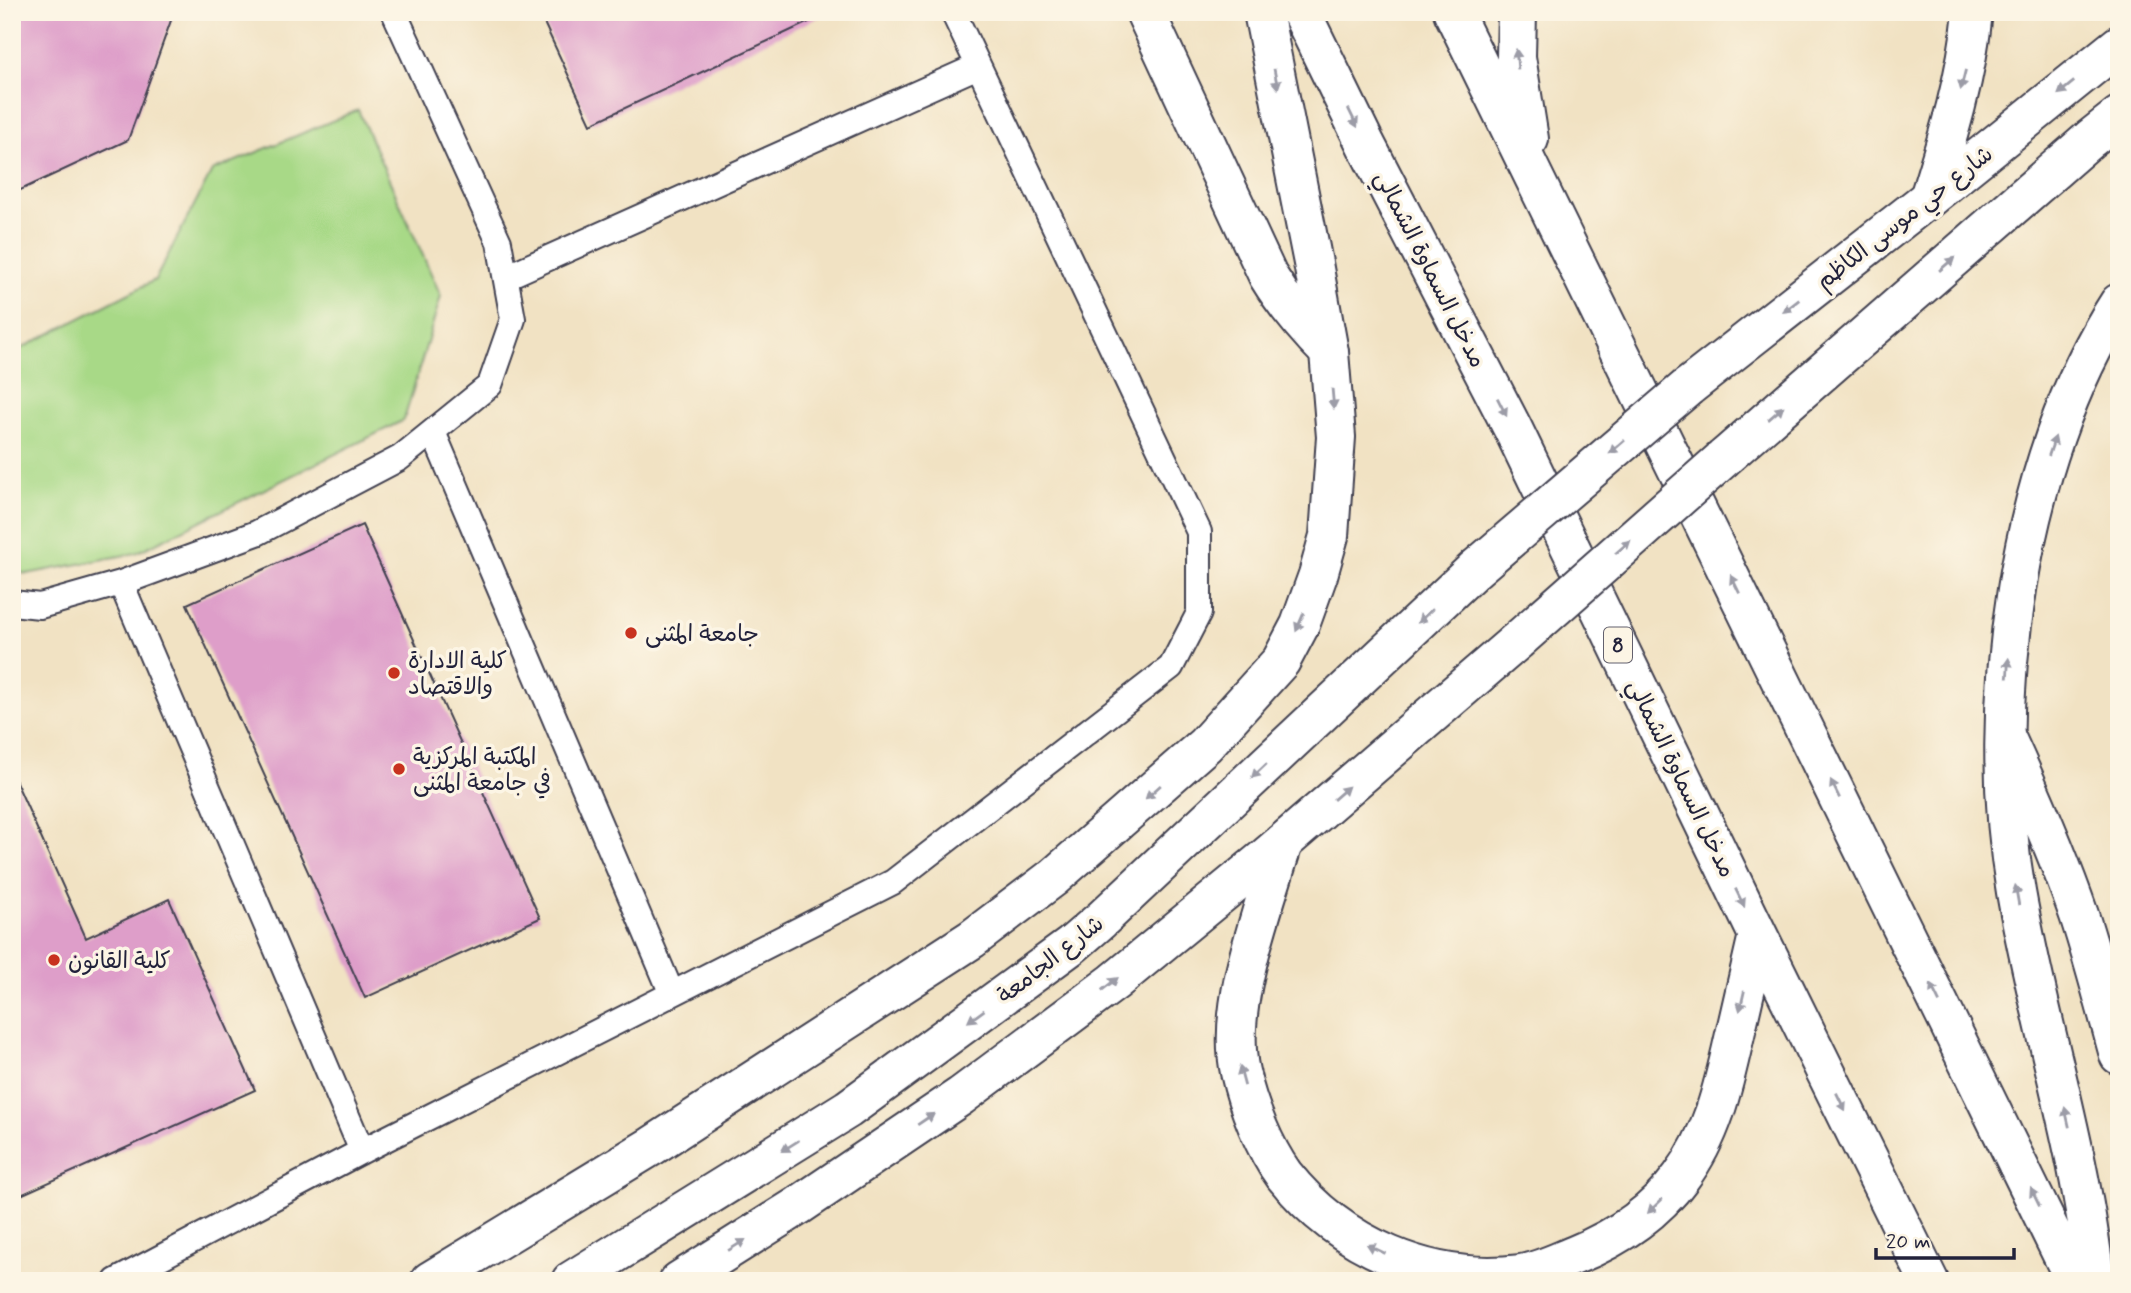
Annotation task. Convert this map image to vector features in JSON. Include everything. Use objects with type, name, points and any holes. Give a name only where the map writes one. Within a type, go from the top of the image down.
[{"type":"main road","points":[[1145,12],[1268,276],[1292,312],[1329,352]]},
{"type":"main road","points":[[430,1281],[652,1146],[972,939],[1064,868],[1205,746],[1281,661],[1300,625],[1329,536],[1336,437],[1329,352],[1263,12]]},
{"type":"main road","name":"مدخل السماوة الشمالي","points":[[1301,12],[1366,145],[1512,427],[1930,1281]]},
{"type":"main road","points":[[1453,12],[2075,1281]]},
{"type":"main road","points":[[1517,12],[1516,57],[1534,175]]},
{"type":"main road","points":[[1929,198],[1966,65],[1973,12]]},
{"type":"main road","name":"شارع حي موسى الكاظم","points":[[1475,569],[1688,387],[2119,45]]},
{"type":"main road","points":[[679,1281],[798,1206],[961,1096],[1114,982],[1283,843],[2119,116]]},
{"type":"main road","points":[[2095,1281],[2070,1133],[2015,889],[2007,812],[2004,736],[2015,604],[2030,523],[2071,391],[2103,327],[2119,303]]},
{"type":"main road","name":"شارع الجامعة","points":[[571,1281],[848,1110],[1072,945],[1475,569]]},
{"type":"main road","points":[[2004,736],[2042,819],[2078,915],[2119,1055]]},
{"type":"main road","points":[[1283,843],[1245,972],[1235,1034],[1240,1072],[1254,1115],[1283,1173],[1310,1203],[1337,1227],[1374,1250],[1438,1271],[1484,1275],[1522,1274],[1600,1245],[1655,1208],[1681,1178],[1703,1143],[1720,1099],[1758,934]]},
{"type":"lane","points":[[12,603],[40,606],[121,583],[257,533],[400,458],[490,385],[513,319],[499,242],[394,12]]},
{"type":"lane","points":[[116,1281],[362,1151],[893,882],[1171,667],[1199,613],[1199,532],[953,12]]},
{"type":"lane","points":[[506,277],[978,66]]},
{"type":"lane","points":[[433,432],[672,994]]},
{"type":"lane","points":[[121,583],[362,1151]]},
{"type":"green space","points":[[358,110],[441,296],[404,420],[136,553],[27,574],[12,571],[12,353],[155,280],[212,171]]},
{"type":"building","points":[[12,12],[174,12],[128,140],[12,194]]},
{"type":"building","points":[[539,12],[830,12],[591,124]]},
{"type":"building","points":[[362,525],[540,918],[365,998],[187,604]]},
{"type":"building","points":[[12,773],[86,938],[169,899],[255,1090],[12,1199]]},
{"type":"place","name":"جامعة المثنى","points":[[631,633]]},
{"type":"place","name":"كلية الادارة والاقتصاد","points":[[394,673]]},
{"type":"place","name":"المكتبة المركزية في جامعة المثنى","points":[[399,769]]},
{"type":"place","name":"كلية القانون","points":[[54,960]]}]
